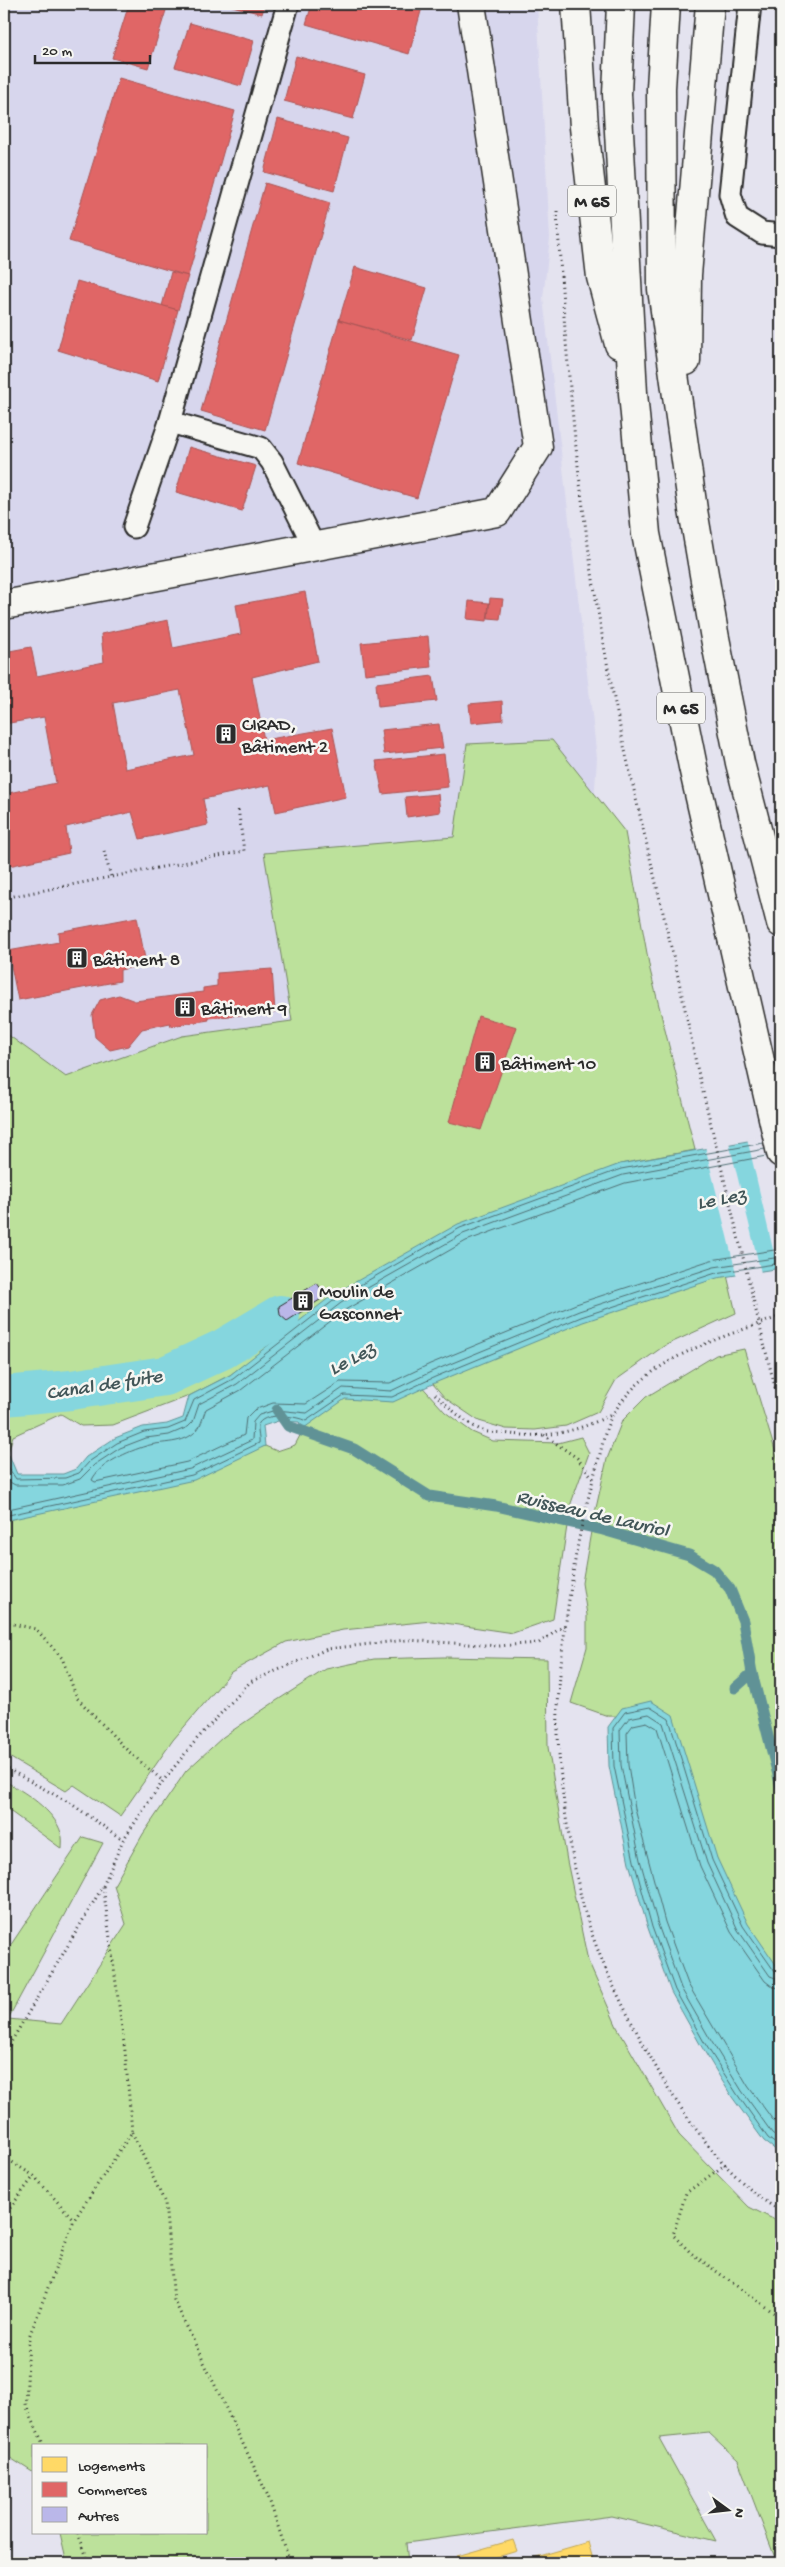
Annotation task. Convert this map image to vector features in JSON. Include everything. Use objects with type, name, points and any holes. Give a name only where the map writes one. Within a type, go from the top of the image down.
[{"type":"main road","points":[[4,606],[498,512],[538,447],[471,4]]},
{"type":"main road","name":"M 65","points":[[576,4],[584,127],[601,277],[633,393]]},
{"type":"main road","name":"M 65","points":[[621,4],[617,94],[633,393],[646,534],[693,767],[781,1153]]},
{"type":"main road","name":"M 65","points":[[666,4],[661,88],[662,289],[693,510],[714,633],[740,763],[781,923]]},
{"type":"main road","name":"M 65","points":[[710,4],[687,275],[686,359],[714,633]]},
{"type":"lane","points":[[134,527],[170,422],[288,4]]},
{"type":"lane","points":[[750,4],[730,194],[737,217],[762,233],[781,235]]},
{"type":"lane","points":[[170,422],[260,448],[272,462],[314,546]]},
{"type":"path","points":[[557,210],[569,382],[583,504],[609,673],[696,1064],[781,1410]]},
{"type":"path","points":[[4,898],[244,850],[238,808]]},
{"type":"path","points":[[104,851],[110,877]]},
{"type":"path","points":[[781,1316],[675,1357],[636,1385],[612,1415],[593,1478],[579,1536],[565,1625],[558,1707],[558,1741],[566,1810],[583,1906],[602,1956],[649,2054],[676,2102],[726,2164],[759,2196],[781,2211]]},
{"type":"path","points":[[435,1394],[453,1411],[481,1430],[522,1436],[559,1434],[582,1429],[612,1415]]},
{"type":"path","points":[[544,1435],[577,1458],[593,1478]]},
{"type":"path","points":[[4,1622],[36,1628],[62,1658],[77,1698],[127,1750],[163,1781]]},
{"type":"path","points":[[4,2054],[103,1886],[123,1840],[163,1781],[197,1739],[250,1682],[327,1649],[406,1640],[499,1646],[539,1643],[565,1625]]},
{"type":"path","points":[[4,1767],[70,1804],[123,1840]]},
{"type":"path","points":[[103,1886],[125,2051],[132,2132],[166,2204],[174,2300],[268,2496],[290,2563]]},
{"type":"path","points":[[43,2444],[26,2405],[29,2337],[74,2220],[132,2132]]},
{"type":"path","points":[[4,2157],[34,2176],[74,2220]]},
{"type":"path","points":[[726,2164],[686,2193],[673,2235],[691,2253],[781,2318]]},
{"type":"path","points":[[4,2216],[34,2176]]},
{"type":"path","points":[[78,2534],[89,2563]]},
{"type":"shaded area","points":[[4,4],[537,4],[550,238],[543,298],[597,758],[586,921],[4,1269]]},
{"type":"green space","points":[[552,740],[625,832],[650,970],[695,1150],[620,1164],[335,1297],[230,1375],[189,1396],[113,1425],[81,1426],[61,1414],[13,1436],[4,1465],[4,1032],[66,1077],[182,1036],[292,1021],[264,853],[454,837],[467,744]]},
{"type":"green space","points":[[726,1271],[736,1313],[664,1346],[616,1380],[598,1412],[566,1426],[535,1430],[506,1429],[479,1421],[445,1398],[426,1376]]},
{"type":"green space","points":[[744,1349],[781,1470],[781,1977],[741,1916],[657,1717],[608,1716],[571,1703],[587,1647],[587,1615],[582,1583],[592,1526],[607,1459],[622,1421],[646,1397],[716,1355]]},
{"type":"green space","points":[[418,1382],[445,1412],[472,1432],[493,1441],[558,1443],[581,1437],[589,1453],[570,1506],[553,1619],[513,1633],[431,1621],[343,1630],[286,1642],[231,1672],[173,1740],[120,1816],[74,1785],[66,1791],[4,1754],[4,1523],[69,1484],[233,1456],[265,1446],[277,1451],[295,1445],[304,1428],[343,1384]]},
{"type":"green space","points":[[443,1657],[547,1659],[548,1747],[567,1861],[588,1961],[617,2027],[679,2135],[749,2207],[781,2223],[781,2563],[777,2563],[738,2460],[709,2433],[659,2438],[716,2541],[612,2516],[406,2543],[408,2563],[67,2563],[60,2534],[208,2534],[208,2444],[32,2444],[32,2472],[4,2454],[4,1955],[83,1837],[103,1843],[8,2019],[61,2024],[126,1924],[114,1885],[143,1834],[186,1771],[223,1737],[326,1669],[374,1659]]},
{"type":"green space","points":[[4,1781],[38,1802],[52,1817],[62,1835],[62,1849],[4,1807]]},
{"type":"water","name":"Le Lez","points":[[781,1135],[781,1268],[717,1278],[583,1322],[393,1402],[345,1399],[304,1428],[299,1422],[278,1421],[263,1426],[265,1446],[194,1480],[4,1521],[4,1465],[9,1455],[17,1474],[63,1474],[76,1469],[86,1457],[115,1438],[143,1427],[167,1424],[183,1418],[189,1396],[230,1375],[334,1294],[458,1224],[620,1164]]},
{"type":"water","points":[[651,1701],[673,1715],[717,1858],[748,1924],[781,1972],[781,2154],[764,2141],[732,2097],[671,1992],[648,1928],[629,1863],[609,1766],[608,1727],[622,1708]]},
{"type":"pier","points":[[781,1132],[781,1270],[778,1271],[747,1138]]},
{"type":"pier","points":[[729,1142],[761,1273],[737,1277],[705,1146]]},
{"type":"building: Logements","points":[[513,2540],[517,2551],[477,2563],[459,2563],[457,2556]]},
{"type":"building: Logements","points":[[588,2542],[594,2563],[519,2562]]},
{"type":"building: Commerces","points":[[129,4],[168,4],[148,68],[112,58]]},
{"type":"building: Commerces","points":[[225,4],[265,4],[262,14]]},
{"type":"building: Commerces","points":[[312,4],[423,4],[409,54],[306,24]]},
{"type":"building: Commerces","points":[[190,23],[254,41],[241,86],[175,67]]},
{"type":"building: Commerces","points":[[296,56],[365,75],[353,119],[284,101]]},
{"type":"building: Commerces","points":[[119,78],[235,111],[188,276],[69,241]]},
{"type":"building: Commerces","points":[[278,119],[348,138],[334,191],[264,172]]},
{"type":"building: Commerces","points":[[265,183],[330,203],[265,430],[201,411]]},
{"type":"building: Commerces","points":[[355,267],[427,288],[412,340],[339,320]]},
{"type":"building: Commerces","points":[[171,272],[188,276],[178,310],[162,306]]},
{"type":"building: Commerces","points":[[77,281],[178,310],[158,381],[58,350]]},
{"type":"building: Commerces","points":[[339,320],[459,355],[417,498],[298,463]]},
{"type":"building: Commerces","points":[[189,447],[256,466],[242,511],[176,492]]},
{"type":"building: Commerces","name":"CIRAD, Bâtiment 2","points":[[305,592],[318,661],[252,677],[264,740],[332,728],[346,797],[276,812],[270,785],[203,799],[208,825],[140,839],[132,812],[66,827],[69,853],[4,867],[4,794],[56,783],[44,717],[4,724],[4,652],[31,647],[37,676],[104,662],[101,634],[168,620],[173,648],[241,634],[236,605]],"holes":[[[180,690],[194,755],[125,769],[113,703]]]},
{"type":"building: Commerces","points":[[490,598],[503,599],[500,619],[488,618]]},
{"type":"building: Commerces","points":[[469,601],[489,603],[487,621],[467,619]]},
{"type":"building: Commerces","points":[[428,636],[431,667],[365,674],[361,643]]},
{"type":"building: Commerces","points":[[433,676],[437,701],[378,707],[376,683]]},
{"type":"building: Commerces","points":[[502,701],[503,720],[471,723],[469,704]]},
{"type":"building: Commerces","points":[[439,724],[443,748],[384,754],[381,730]]},
{"type":"building: Commerces","points":[[444,754],[448,787],[383,794],[376,761]]},
{"type":"building: Commerces","points":[[438,794],[440,812],[407,817],[405,797]]},
{"type":"building: Commerces","name":"Bâtiment 8","points":[[137,917],[146,964],[120,970],[120,981],[18,1000],[8,951],[59,942],[58,932]]},
{"type":"building: Commerces","name":"Bâtiment 9","points":[[272,969],[275,1012],[208,1018],[209,1020],[171,1026],[170,1023],[142,1029],[128,1046],[110,1050],[95,1037],[92,1015],[100,1000],[119,995],[135,1001],[203,992],[203,988],[217,986],[217,973]]},
{"type":"building: Commerces","name":"Bâtiment 10","points":[[478,1016],[517,1027],[481,1130],[449,1122]]},
{"type":"building: Autres","name":"Moulin de Gasconnet","points":[[317,1283],[326,1296],[287,1321],[280,1315],[279,1306]]},
{"type":"waterway","name":"Canal de fuite","points":[[4,1396],[71,1390],[165,1376],[223,1349],[280,1315]]},
{"type":"waterway","name":"Ruisseau de Lauriol","points":[[277,1410],[288,1426],[354,1449],[429,1496],[496,1506],[603,1530],[689,1555],[714,1570],[730,1589],[743,1621],[752,1673],[781,1787]]},
{"type":"waterway","points":[[735,1688],[752,1673]]},
{"type":"place","name":"CIRAD, Bâtiment 2","points":[[226,734]]},
{"type":"place","name":"Bâtiment 8","points":[[77,958]]},
{"type":"place","name":"Bâtiment 9","points":[[185,1007]]},
{"type":"place","name":"Bâtiment 10","points":[[485,1062]]},
{"type":"place","name":"Moulin de Gasconnet","points":[[303,1301]]}]
